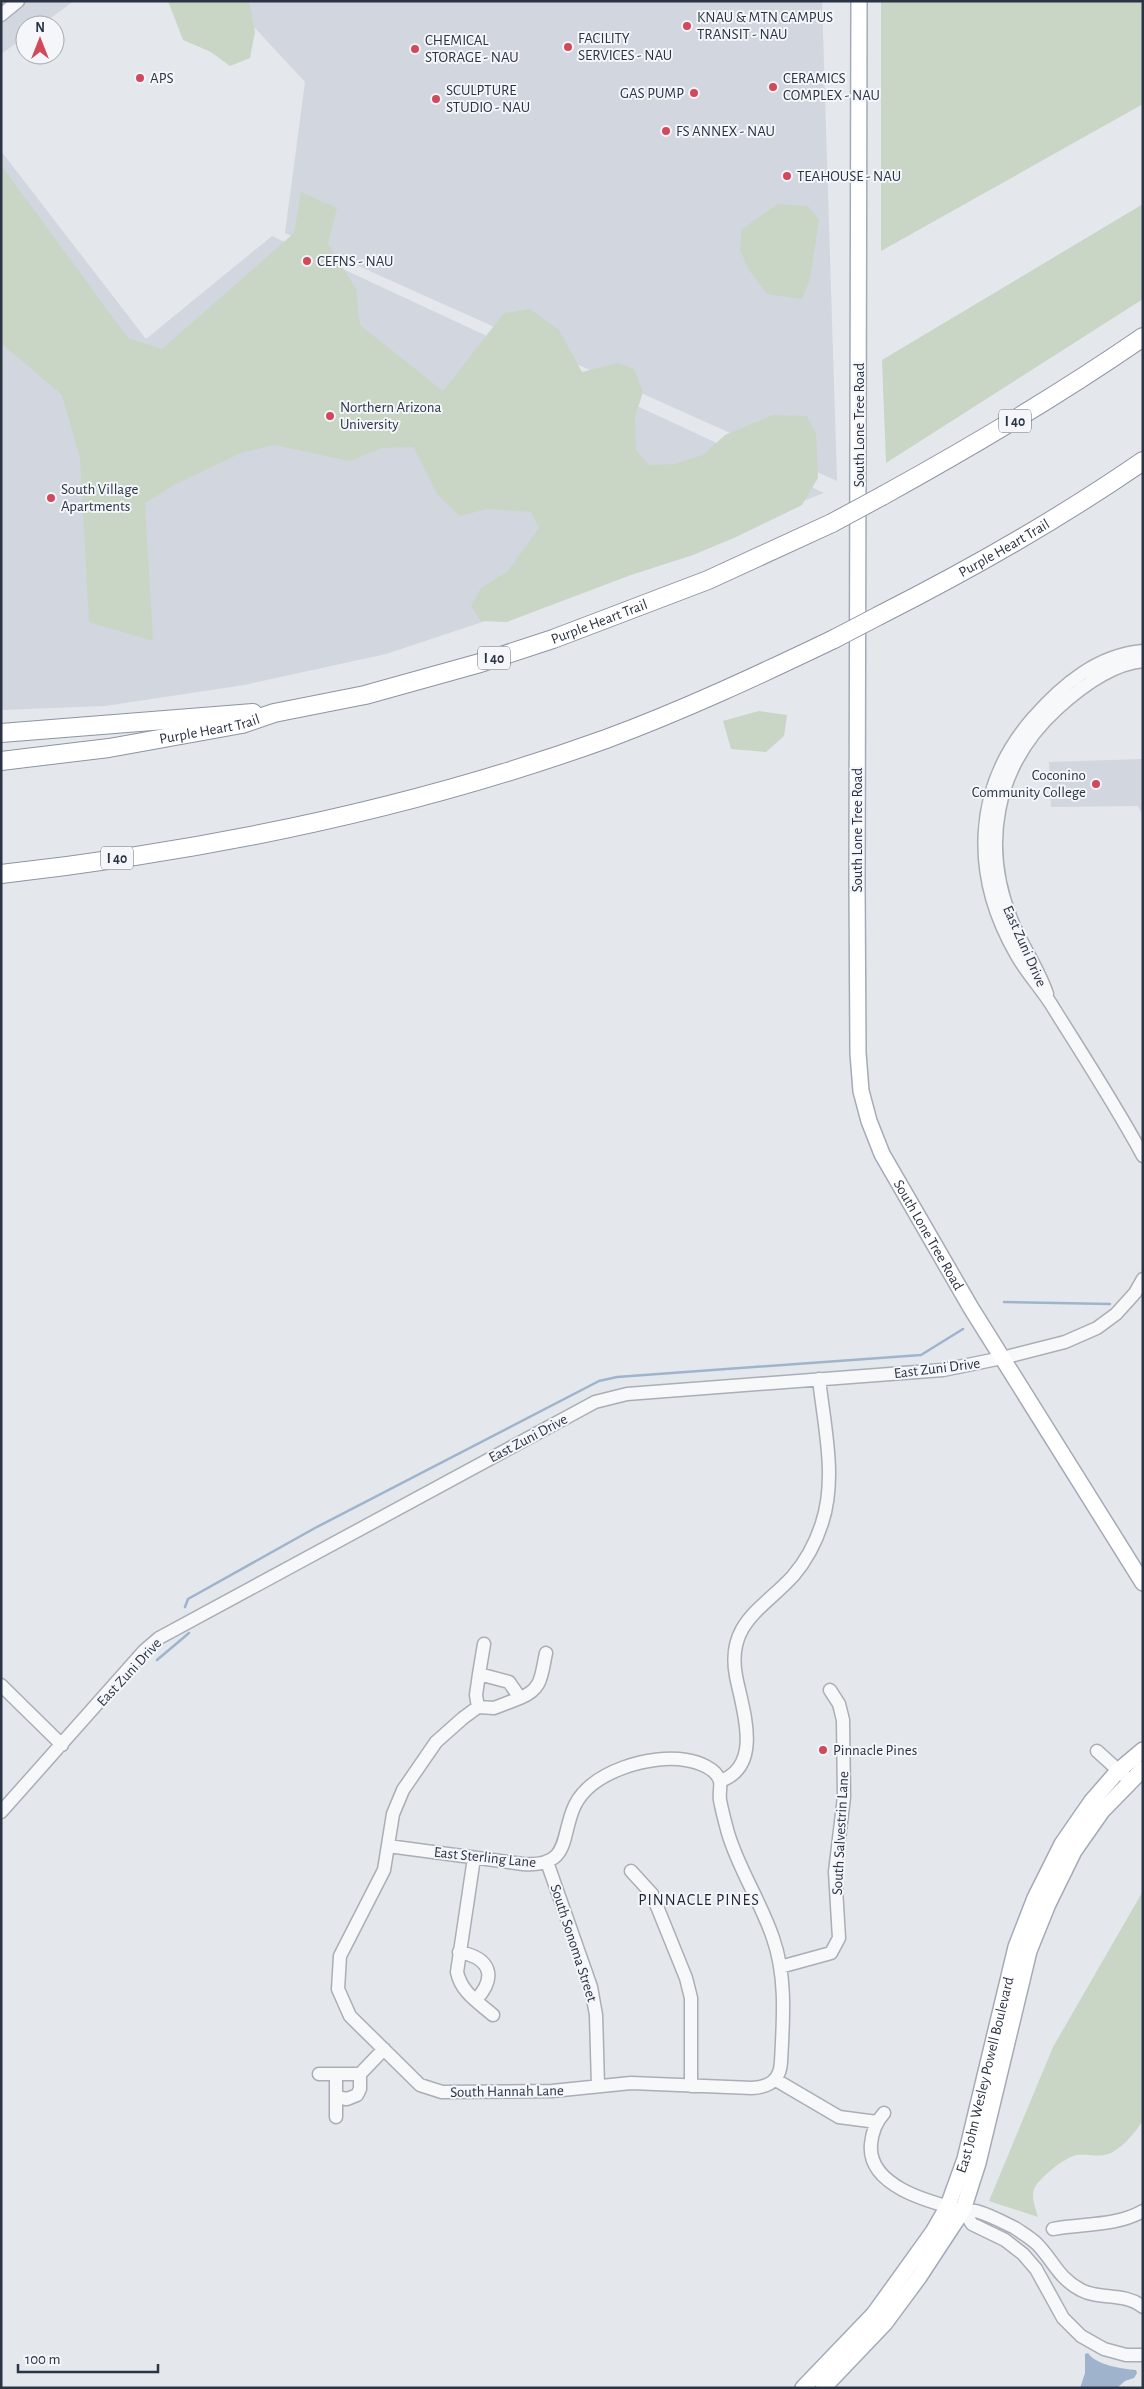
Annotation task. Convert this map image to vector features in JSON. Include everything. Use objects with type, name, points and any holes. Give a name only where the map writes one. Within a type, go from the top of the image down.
[{"type":"highway","name":"Purple Heart Trail","points":[[1,761],[136,744],[242,724],[274,713],[365,695],[480,663],[553,639],[708,580],[832,523],[995,432],[1143,337]]},
{"type":"highway","name":"Purple Heart Trail","points":[[1,874],[72,866],[250,836],[354,814],[546,758],[636,727],[721,692],[834,639],[959,575],[1104,488],[1143,461]]},
{"type":"highway","points":[[1,733],[239,714],[274,713]]},
{"type":"main road","name":"South Lone Tree Road","points":[[859,1],[857,894],[858,1053],[861,1091],[869,1121],[882,1154],[1002,1358],[1143,1583]]},
{"type":"main road","name":"East John Wesley Powell Boulevard","points":[[823,2388],[884,2323],[919,2277],[956,2208],[978,2163],[1029,1951],[1035,1935],[1074,1851],[1143,1750]]},
{"type":"main road","name":"East John Wesley Powell Boulevard","points":[[1124,1776],[1143,1770]]},
{"type":"main road","name":"East John Wesley Powell Boulevard","points":[[804,2388],[874,2314],[933,2232],[956,2208]]},
{"type":"street","points":[[1,15],[18,1]]},
{"type":"street","name":"East Zuni Drive","points":[[1143,651],[1130,652],[1090,668],[1055,694],[1020,734],[994,779],[989,799],[985,845],[989,883],[1003,929],[1015,954],[1030,978],[1049,1001],[1143,1156]]},
{"type":"street","name":"East Zuni Drive","points":[[1049,1001],[1041,976],[1014,926],[1000,882],[996,839],[1000,800],[1016,759],[1025,744],[1051,714],[1086,685],[1108,672],[1132,662],[1143,661]]},
{"type":"street","name":"East Zuni Drive","points":[[1,1812],[144,1651],[159,1638],[595,1402],[627,1394],[943,1370],[1002,1358],[1065,1342],[1097,1328],[1116,1314],[1135,1293],[1143,1279]]},
{"type":"street","points":[[598,2086],[631,2083],[761,2088],[769,2086],[776,2080],[780,2072],[782,2062],[783,2000],[780,1967],[773,1938],[733,1849],[720,1800],[720,1781],[736,1771],[745,1752],[747,1740],[747,1728],[736,1673],[735,1660],[738,1639],[752,1614],[779,1590],[805,1560],[814,1544],[826,1509],[829,1477],[819,1379]]},
{"type":"street","points":[[484,1644],[476,1695],[478,1707],[494,1708],[531,1694],[537,1688],[546,1653]]},
{"type":"street","points":[[480,1674],[510,1682],[520,1698]]},
{"type":"street","points":[[1,1685],[62,1745]]},
{"type":"street","name":"South Salvestrin Lane","points":[[780,1967],[831,1954],[839,1938],[835,1872],[843,1810],[843,1720],[839,1704],[830,1690]]},
{"type":"street","name":"South Hannah Lane","points":[[478,1707],[436,1742],[403,1790],[393,1814],[384,1870],[340,1956],[337,1980],[341,1998],[350,2016],[420,2084],[442,2092],[552,2092],[598,2086]]},
{"type":"street","points":[[1097,1751],[1124,1776]]},
{"type":"street","name":"East Sterling Lane","points":[[388,1846],[523,1864],[547,1862],[558,1855],[563,1848],[572,1814],[580,1798],[596,1783],[620,1769],[647,1761],[686,1760],[711,1769],[720,1781]]},
{"type":"street","points":[[474,1858],[457,1965],[459,1979],[466,1992],[493,2015]]},
{"type":"street","name":"South Sonoma Street","points":[[547,1862],[591,1987],[596,2016],[598,2086]]},
{"type":"street","points":[[630,1871],[652,1894],[686,1978],[690,1998],[691,2086]]},
{"type":"street","points":[[459,1952],[479,1958],[488,1970],[488,1984],[476,2000]]},
{"type":"street","points":[[336,2097],[347,2099],[357,2095],[360,2088],[360,2074],[384,2049]]},
{"type":"street","points":[[319,2074],[360,2074]]},
{"type":"street","points":[[336,2074],[336,2117]]},
{"type":"street","points":[[776,2080],[839,2116],[880,2118],[873,2133],[871,2153],[874,2164],[880,2173],[891,2183],[915,2195],[956,2208],[975,2211],[1016,2229],[1036,2243],[1055,2269],[1068,2282],[1083,2292],[1121,2298],[1143,2307]]},
{"type":"street","points":[[956,2208],[972,2224],[1005,2240],[1023,2254],[1036,2269],[1062,2318],[1081,2336],[1104,2349],[1126,2355],[1143,2355]]},
{"type":"street","points":[[1053,2229],[1102,2224],[1143,2211]]},
{"type":"shaded area","points":[[1,1],[74,1],[55,15],[15,15],[15,44],[1,54]]},
{"type":"shaded area","points":[[230,1],[822,1],[837,481],[285,233],[305,82]]},
{"type":"shaded area","name":"Northern Arizona University","points":[[1,151],[146,339],[272,236],[824,493],[548,600],[386,654],[244,685],[105,706],[1,710]]},
{"type":"shaded area","name":"Coconino Community College","points":[[1143,759],[1143,816],[1138,806],[1051,807],[1049,762]]},
{"type":"green space","points":[[168,1],[249,1],[255,32],[250,58],[230,66],[211,52],[183,40]]},
{"type":"green space","points":[[881,1],[1143,1],[1143,104],[881,251]]},
{"type":"green space","points":[[1,165],[128,338],[162,349],[294,233],[301,192],[337,208],[328,244],[356,289],[360,325],[443,391],[504,313],[530,309],[559,330],[582,372],[619,363],[634,369],[643,392],[635,417],[636,450],[649,465],[674,464],[703,455],[725,435],[773,415],[807,416],[816,434],[818,478],[802,505],[736,537],[693,555],[631,575],[507,622],[481,621],[471,606],[481,588],[508,571],[539,528],[531,512],[487,509],[460,516],[437,494],[414,447],[382,448],[350,461],[274,445],[241,453],[176,484],[145,503],[153,641],[89,622],[80,459],[62,395],[1,343]]},
{"type":"green space","points":[[778,204],[808,206],[819,220],[810,278],[802,299],[767,294],[749,270],[740,250],[742,229]]},
{"type":"green space","points":[[1143,204],[1143,299],[886,463],[882,360]]},
{"type":"green space","points":[[759,711],[787,715],[784,736],[766,752],[731,749],[723,721]]},
{"type":"green space","points":[[1143,1891],[1143,2120],[1129,2139],[1111,2153],[1077,2155],[1060,2163],[1048,2173],[1035,2187],[1033,2194],[1038,2217],[989,2201],[1053,2047]]},
{"type":"water","points":[[1088,2353],[1097,2361],[1136,2370],[1137,2373],[1134,2378],[1125,2381],[1117,2388],[1080,2388],[1085,2373],[1085,2354]]},
{"type":"waterway","points":[[1004,1302],[1110,1304]]},
{"type":"waterway","points":[[185,1607],[188,1599],[315,1528],[599,1381],[617,1377],[921,1355],[963,1329]]},
{"type":"waterway","points":[[157,1660],[189,1633]]},
{"type":"place","name":"KNAU & MTN CAMPUS TRANSIT - NAU","points":[[687,26]]},
{"type":"place","name":"FACILITY SERVICES - NAU","points":[[568,47]]},
{"type":"place","name":"CHEMICAL STORAGE - NAU","points":[[415,49]]},
{"type":"place","name":"APS","points":[[140,78]]},
{"type":"place","name":"CERAMICS COMPLEX - NAU","points":[[773,87]]},
{"type":"place","name":"GAS PUMP","points":[[694,93]]},
{"type":"place","name":"SCULPTURE STUDIO - NAU","points":[[436,99]]},
{"type":"place","name":"FS ANNEX - NAU","points":[[666,131]]},
{"type":"place","name":"TEAHOUSE - NAU","points":[[787,176]]},
{"type":"place","name":"CEFNS - NAU","points":[[307,261]]},
{"type":"place","name":"Northern Arizona University","points":[[330,416]]},
{"type":"place","name":"South Village Apartments","points":[[51,498]]},
{"type":"place","name":"Coconino Community College","points":[[1096,784]]},
{"type":"place","name":"Pinnacle Pines","points":[[823,1750]]},
{"type":"district","name":"PINNACLE PINES","points":[[699,1899]]}]
